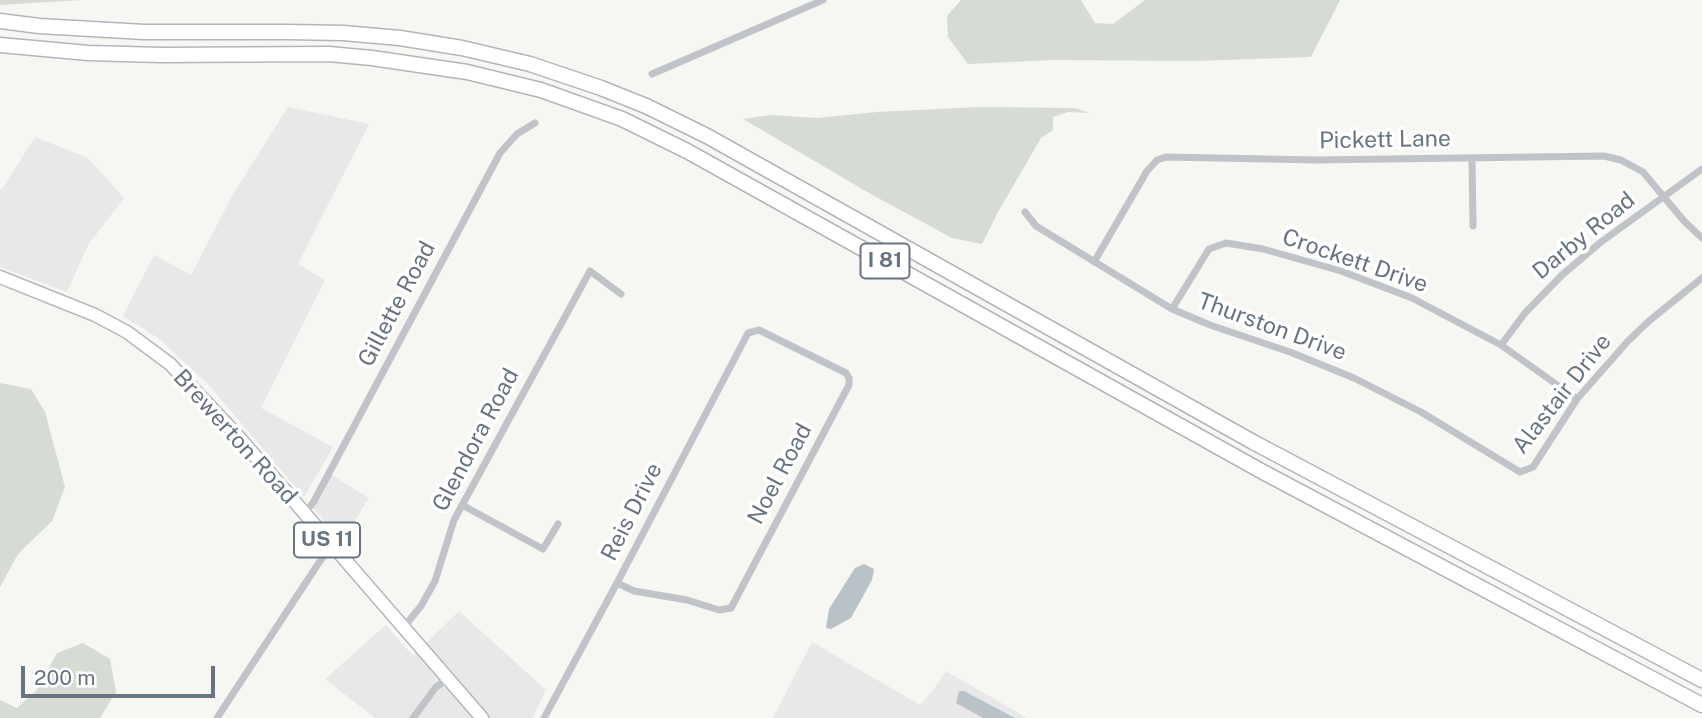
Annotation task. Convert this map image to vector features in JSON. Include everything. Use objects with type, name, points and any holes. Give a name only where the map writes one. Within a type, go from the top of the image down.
[{"type":"highway","name":"I 81","points":[[0,21],[88,30],[343,33],[401,38],[462,48],[530,64],[601,88],[646,106],[707,136],[1241,435],[1702,680]]},
{"type":"highway","name":"I 81","points":[[0,45],[148,55],[329,54],[372,58],[467,72],[541,90],[622,119],[687,151],[1263,472],[1702,705]]},
{"type":"main road","name":"Brewerton Road","points":[[0,277],[95,315],[127,332],[170,364],[192,385],[482,718]]},
{"type":"street","points":[[652,74],[823,0]]},
{"type":"street","name":"Gillette Road","points":[[304,513],[313,503],[500,153],[517,134],[535,123]]},
{"type":"street","name":"Pickett Lane","points":[[1094,262],[1147,170],[1157,160],[1166,157],[1317,160],[1604,156],[1635,167],[1651,179],[1684,221],[1702,238]]},
{"type":"street","points":[[1472,158],[1473,226]]},
{"type":"street","name":"Darby Road","points":[[1501,345],[1525,313],[1562,275],[1702,169]]},
{"type":"street","name":"Thurston Drive","points":[[1025,212],[1036,226],[1172,309],[1210,326],[1290,352],[1363,382],[1422,412],[1514,469]]},
{"type":"street","name":"Crockett Drive","points":[[1172,309],[1209,249],[1220,244],[1233,243],[1301,259],[1376,283],[1412,298],[1501,345],[1577,399]]},
{"type":"street","name":"Glendora Road","points":[[403,628],[421,606],[435,581],[447,540],[463,505],[590,271],[621,293]]},
{"type":"street","name":"Alastair Drive","points":[[1514,469],[1523,472],[1533,467],[1577,399],[1642,327],[1702,278]]},
{"type":"street","name":"Reis Drive","points":[[544,718],[746,337],[754,330],[759,330]]},
{"type":"street","name":"Noel Road","points":[[617,583],[634,591],[687,600],[719,610],[730,608],[735,601],[849,385],[849,378],[838,368],[759,330]]},
{"type":"street","points":[[463,505],[543,549],[558,524]]},
{"type":"street","points":[[217,718],[332,546]]},
{"type":"street","points":[[413,718],[436,687],[448,679]]},
{"type":"shaded area","points":[[0,0],[81,0],[0,5]]},
{"type":"shaded area","points":[[961,0],[1081,0],[1095,23],[1113,24],[1145,0],[1340,0],[1311,57],[1195,61],[1052,60],[968,64],[948,37],[947,16]]},
{"type":"shaded area","points":[[288,107],[369,124],[298,264],[325,280],[261,408],[333,447],[304,497],[208,384],[158,338],[123,316],[154,255],[191,275],[232,196]]},
{"type":"shaded area","points":[[979,107],[1075,108],[1090,113],[1068,112],[1053,117],[1053,130],[1041,138],[982,244],[952,238],[743,119],[770,115],[818,118]]},
{"type":"shaded area","points":[[35,137],[88,158],[124,198],[88,245],[67,292],[0,267],[0,189]]},
{"type":"shaded area","points":[[0,383],[31,389],[45,412],[65,487],[52,521],[18,554],[0,587]]},
{"type":"shaded area","points":[[330,474],[369,498],[342,541],[313,508]]},
{"type":"shaded area","points":[[864,564],[874,569],[872,580],[851,618],[831,629],[826,628],[829,609],[855,568]]},
{"type":"shaded area","points":[[459,611],[546,690],[532,718],[375,718],[325,679],[386,625],[413,656]]},
{"type":"shaded area","points":[[812,642],[920,705],[946,671],[1027,718],[773,718]]},
{"type":"shaded area","points":[[83,643],[110,659],[116,692],[100,718],[0,718],[0,700],[17,708],[36,691],[57,653]]},
{"type":"shaded area","points":[[959,691],[964,691],[1015,718],[983,718],[956,703]]}]
